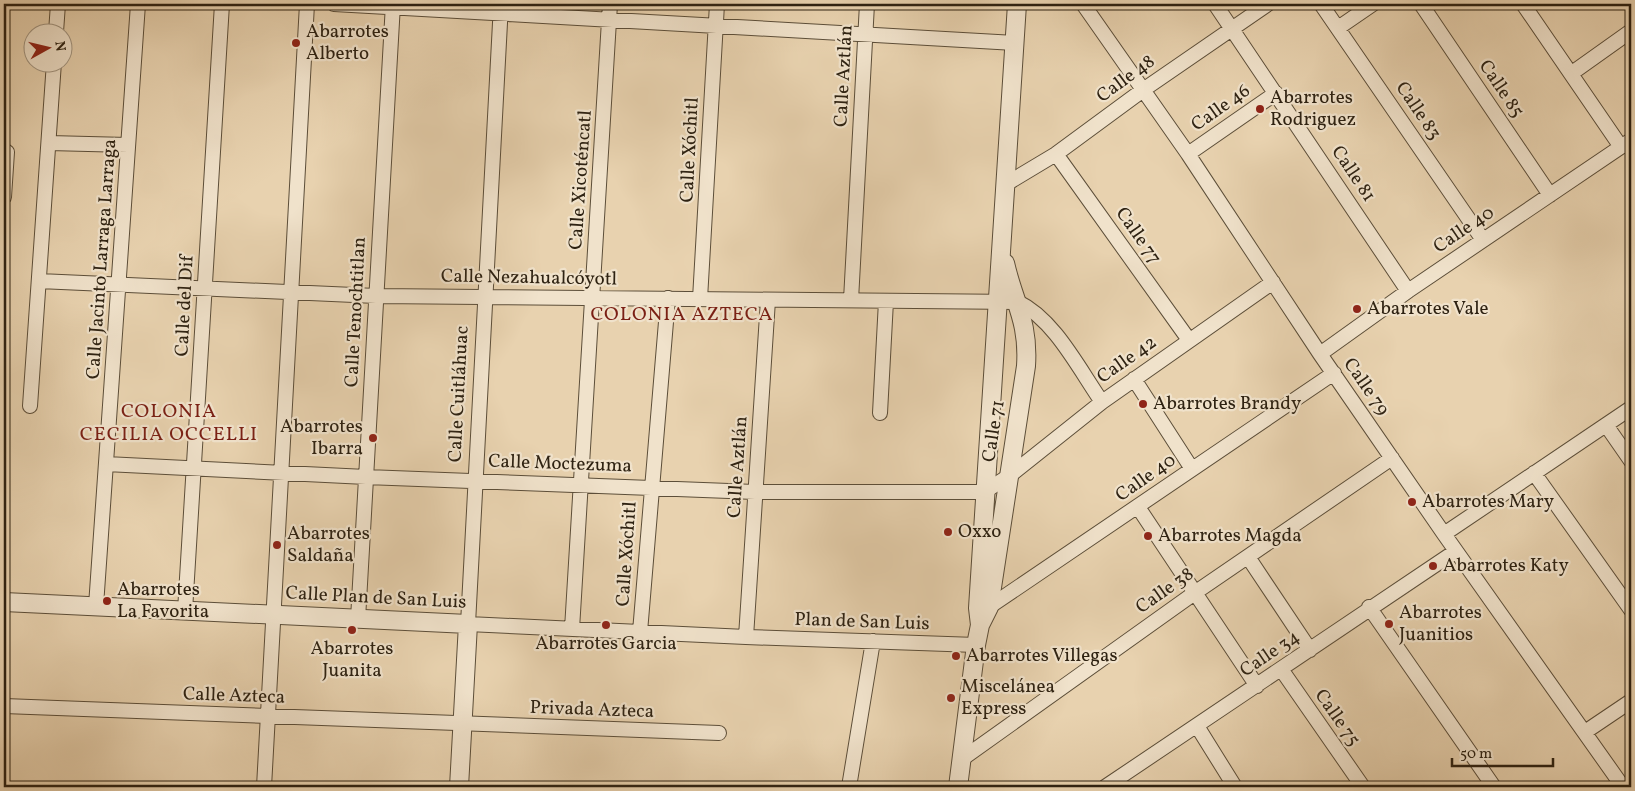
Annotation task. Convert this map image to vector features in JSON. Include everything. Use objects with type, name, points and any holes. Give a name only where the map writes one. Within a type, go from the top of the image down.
[{"type":"street","points":[[57,22],[58,4]]},
{"type":"street","name":"Calle Jacinto Larraga Larraga","points":[[96,606],[138,4]]},
{"type":"street","name":"Calle del Dif","points":[[186,611],[222,4]]},
{"type":"street","points":[[264,787],[307,4]]},
{"type":"street","points":[[334,4],[501,8],[609,19],[1015,43]]},
{"type":"street","name":"Calle Xicoténcatl","points":[[572,629],[610,4]]},
{"type":"street","name":"Calle Xóchitl","points":[[700,299],[717,4]]},
{"type":"street","name":"Calle Aztlán","points":[[851,300],[867,4]]},
{"type":"street","name":"Calle 71","points":[[982,613],[984,492],[999,302],[1017,4]]},
{"type":"street","name":"Calle 79","points":[[1083,4],[1188,154],[1320,354],[1444,534],[1623,787]]},
{"type":"street","name":"Calle 81","points":[[1215,4],[1408,291]]},
{"type":"street","name":"Calle 48","points":[[1006,184],[1056,154],[1143,90],[1268,4]]},
{"type":"street","name":"Calle 83","points":[[1321,4],[1483,240]]},
{"type":"street","points":[[1338,28],[1373,4]]},
{"type":"street","name":"Calle 85","points":[[1421,4],[1550,195]]},
{"type":"street","points":[[1524,4],[1572,73],[1626,143]]},
{"type":"street","name":"Calle Tenochtitlan","points":[[358,619],[393,6]]},
{"type":"street","name":"Calle Cuitláhuac","points":[[459,787],[501,8]]},
{"type":"street","points":[[1572,73],[1631,31]]},
{"type":"street","points":[[30,406],[53,72]]},
{"type":"street","name":"Calle 46","points":[[1188,154],[1276,93]]},
{"type":"street","points":[[48,143],[128,145]]},
{"type":"street","name":"Calle 40","points":[[1320,354],[1408,291],[1626,143]]},
{"type":"street","points":[[4,196],[7,152]]},
{"type":"street","name":"Calle 77","points":[[1056,154],[1188,340]]},
{"type":"street","name":"Calle 71","points":[[958,787],[976,645],[1008,476],[1027,347],[1025,327],[1008,275],[1002,245]]},
{"type":"street","name":"Calle Nezahualcóyotl","points":[[39,281],[376,296],[1018,302]]},
{"type":"street","name":"Calle 42","points":[[1008,476],[1102,402],[1273,282]]},
{"type":"street","name":"Calle Xóchitl","points":[[640,632],[668,298]]},
{"type":"street","name":"Calle Aztlán","points":[[746,637],[768,300]]},
{"type":"street","points":[[880,413],[886,301]]},
{"type":"street","points":[[1018,302],[1031,308],[1050,326],[1102,402]]},
{"type":"street","name":"Calle 40","points":[[982,613],[1334,373]]},
{"type":"street","points":[[1134,379],[1192,469]]},
{"type":"street","points":[[1444,534],[1631,408]]},
{"type":"street","points":[[1606,425],[1631,462]]},
{"type":"street","name":"Calle 38","points":[[962,760],[1196,592],[1392,458]]},
{"type":"street","name":"Calle Moctezuma","points":[[106,464],[366,477],[755,492],[984,492]]},
{"type":"street","points":[[1534,473],[1631,610]]},
{"type":"street","points":[[984,492],[1008,476]]},
{"type":"street","points":[[1138,507],[1257,686]]},
{"type":"street","name":"Calle 34","points":[[1105,787],[1456,551]]},
{"type":"street","points":[[1248,557],[1310,650]]},
{"type":"street","name":"Calle Plan de San Luis","points":[[4,602],[746,637]]},
{"type":"street","points":[[1369,608],[1494,787]]},
{"type":"street","name":"Plan de San Luis","points":[[746,637],[976,645]]},
{"type":"street","points":[[849,787],[873,642]]},
{"type":"street","name":"Calle 75","points":[[1281,670],[1363,787]]},
{"type":"street","points":[[1585,732],[1631,701]]},
{"type":"street","name":"Calle Azteca","points":[[4,706],[463,724]]},
{"type":"street","name":"Privada Azteca","points":[[463,724],[719,733]]},
{"type":"street","points":[[1197,726],[1235,787]]},
{"type":"place","name":"Abarrotes Alberto","points":[[296,43]]},
{"type":"place","name":"Abarrotes Rodriguez","points":[[1260,109]]},
{"type":"place","name":"Abarrotes Vale","points":[[1357,309]]},
{"type":"place","name":"Abarrotes Brandy","points":[[1143,404]]},
{"type":"place","name":"Abarrotes Ibarra","points":[[373,438]]},
{"type":"place","name":"Abarrotes Mary","points":[[1412,502]]},
{"type":"place","name":"Oxxo","points":[[948,532]]},
{"type":"place","name":"Abarrotes Magda","points":[[1148,536]]},
{"type":"place","name":"Abarrotes Saldaña","points":[[277,545]]},
{"type":"place","name":"Abarrotes Katy","points":[[1433,566]]},
{"type":"place","name":"Abarrotes La Favorita","points":[[107,601]]},
{"type":"place","name":"Abarrotes Juanitios","points":[[1389,624]]},
{"type":"place","name":"Abarrotes Garcia","points":[[606,625]]},
{"type":"place","name":"Abarrotes Juanita","points":[[352,630]]},
{"type":"place","name":"Abarrotes Villegas","points":[[956,656]]},
{"type":"place","name":"Miscelánea Express","points":[[951,698]]},
{"type":"district","name":"COLONIA AZTECA","points":[[682,315]]},
{"type":"district","name":"COLONIA CECILIA OCCELLI","points":[[169,424]]}]
